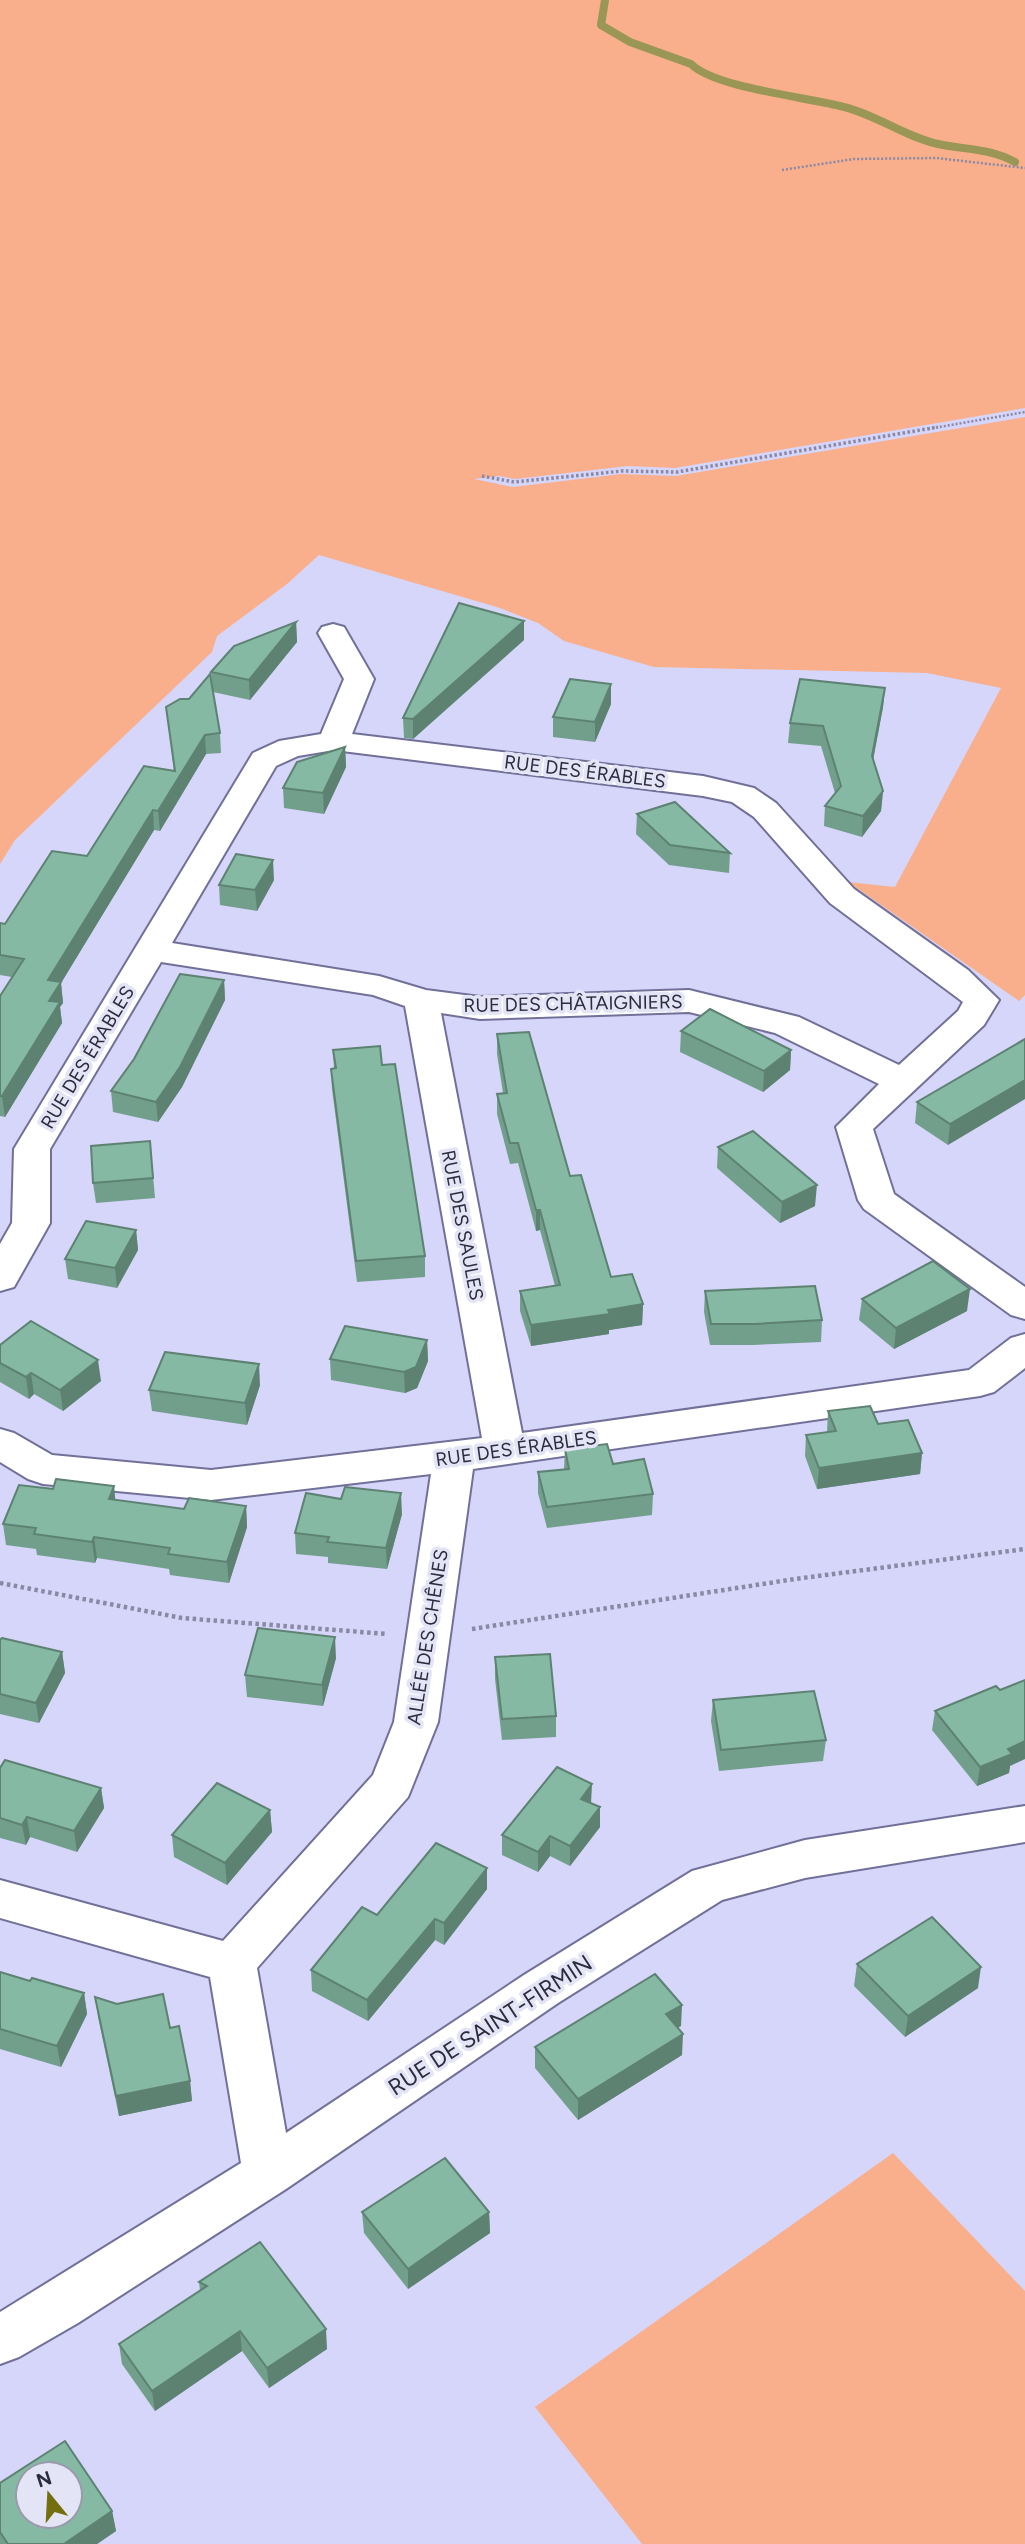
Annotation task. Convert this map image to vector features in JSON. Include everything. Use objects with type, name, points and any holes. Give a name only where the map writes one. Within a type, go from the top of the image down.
[{"type":"street","points":[[333,633],[359,679],[334,741]]},
{"type":"street","name":"RUE DES ÉRABLES","points":[[0,1278],[31,1223],[32,1149],[264,760],[290,748],[334,741],[703,786],[743,795],[765,810],[842,896],[956,977],[982,1000],[972,1017],[854,1127],[877,1200],[1025,1306]]},
{"type":"street","name":"RUE DES CHÂTAIGNIERS","points":[[150,950],[379,986],[421,1000],[480,1008],[689,1001],[787,1025],[902,1081]]},
{"type":"street","name":"RUE DES SAULES","points":[[421,1000],[505,1450]]},
{"type":"street","name":"RUE DES ÉRABLES","points":[[0,1443],[43,1469],[211,1485],[454,1457],[980,1382],[1025,1348]]},
{"type":"street","name":"ALLÉE DES CHÊNES","points":[[232,1963],[391,1784],[416,1722],[454,1457]]},
{"type":"street","name":"RUE DE SAINT-FIRMIN","points":[[0,2340],[59,2306],[268,2173],[541,1989],[709,1884],[805,1859],[1025,1824]]},
{"type":"street","points":[[0,1899],[232,1963],[268,2173]]},
{"type":"path","points":[[782,170],[854,159],[936,158],[1025,168]]},
{"type":"path","points":[[482,476],[514,482],[622,471],[677,472],[1025,412]]},
{"type":"path","points":[[0,1583],[182,1618],[429,1637],[782,1581],[1025,1549]]},
{"type":"shaded area","points":[[0,0],[1025,0],[1025,408],[675,468],[628,466],[515,479],[499,476],[474,479],[513,487],[621,474],[676,476],[1025,417],[1025,995],[1019,1001],[848,882],[895,887],[1001,688],[927,673],[654,667],[564,641],[538,623],[500,608],[319,555],[287,584],[217,636],[212,652],[15,840],[0,864]]},
{"type":"shaded area","points":[[893,2153],[1025,2291],[1025,2544],[642,2544],[535,2407]]},
{"type":"building","points":[[459,603],[524,621],[413,719],[403,718]]},
{"type":"building","points":[[296,622],[249,680],[211,672],[234,646]]},
{"type":"building","points":[[210,674],[220,733],[205,735],[158,811],[153,810],[48,980],[61,982],[49,1001],[60,1002],[0,1096],[0,996],[24,959],[0,955],[0,923],[5,924],[52,851],[87,856],[144,766],[175,771],[166,707],[180,699],[189,699]]},
{"type":"building","points":[[570,679],[611,684],[595,722],[553,717]]},
{"type":"building","points":[[800,679],[885,688],[872,756],[883,791],[863,816],[825,806],[841,786],[823,726],[790,723]]},
{"type":"building","points":[[345,747],[323,793],[283,788],[297,762]]},
{"type":"building","points":[[675,802],[730,853],[670,845],[637,814]]},
{"type":"building","points":[[236,854],[273,860],[255,890],[219,885]]},
{"type":"building","points":[[180,974],[224,980],[180,1067],[156,1102],[111,1091],[134,1059]]},
{"type":"building","points":[[710,1009],[791,1050],[764,1071],[681,1031]]},
{"type":"building","points":[[529,1032],[570,1176],[581,1175],[611,1277],[632,1274],[643,1304],[608,1310],[610,1314],[531,1325],[520,1291],[560,1285],[518,1143],[510,1143],[497,1094],[507,1093],[497,1034]]},
{"type":"building","points":[[1025,1039],[1025,1080],[950,1124],[917,1102]]},
{"type":"building","points":[[380,1046],[382,1065],[395,1064],[425,1256],[356,1261],[331,1069],[336,1068],[333,1050]]},
{"type":"building","points":[[753,1131],[817,1185],[782,1202],[718,1147]]},
{"type":"building","points":[[150,1141],[153,1178],[93,1183],[91,1146]]},
{"type":"building","points":[[86,1221],[136,1230],[115,1268],[65,1259]]},
{"type":"building","points":[[933,1261],[970,1289],[896,1328],[862,1299]]},
{"type":"building","points":[[815,1286],[822,1320],[711,1324],[705,1291]]},
{"type":"building","points":[[31,1321],[98,1360],[60,1390],[31,1373],[26,1377],[0,1363],[0,1345]]},
{"type":"building","points":[[345,1326],[427,1340],[416,1367],[404,1372],[330,1359]]},
{"type":"building","points":[[165,1352],[259,1364],[245,1403],[149,1390]]},
{"type":"building","points":[[870,1406],[878,1424],[908,1420],[922,1453],[819,1468],[806,1435],[836,1431],[828,1411]]},
{"type":"building","points":[[607,1444],[613,1464],[644,1459],[653,1494],[547,1507],[538,1472],[569,1469],[565,1449]]},
{"type":"building","points":[[56,1479],[114,1486],[109,1499],[184,1509],[189,1498],[246,1506],[227,1562],[168,1554],[170,1548],[94,1537],[92,1542],[34,1534],[36,1528],[3,1524],[19,1485],[53,1489]]},
{"type":"building","points":[[345,1487],[401,1493],[386,1548],[327,1542],[329,1537],[295,1533],[306,1493],[341,1499]]},
{"type":"building","points":[[258,1628],[335,1637],[322,1685],[245,1675]]},
{"type":"building","points":[[2,1638],[62,1652],[36,1703],[0,1694]]},
{"type":"building","points":[[550,1654],[556,1716],[502,1719],[495,1657]]},
{"type":"building","points":[[1025,1680],[1025,1741],[1008,1749],[1012,1754],[980,1767],[935,1711],[996,1686],[1000,1690]]},
{"type":"building","points":[[814,1691],[826,1740],[721,1750],[713,1700]]},
{"type":"building","points":[[5,1760],[101,1788],[74,1831],[27,1817],[22,1825],[0,1818],[0,1768]]},
{"type":"building","points":[[557,1767],[592,1784],[581,1799],[600,1807],[570,1846],[550,1836],[538,1852],[502,1835]]},
{"type":"building","points":[[217,1783],[270,1810],[225,1863],[172,1835]]},
{"type":"building","points":[[436,1843],[487,1868],[444,1923],[435,1919],[367,2000],[311,1970],[362,1907],[377,1915]]},
{"type":"building","points":[[932,1917],[981,1967],[908,2016],[857,1964]]},
{"type":"building","points":[[0,1972],[84,1993],[57,2046],[0,2029]]},
{"type":"building","points":[[655,1974],[682,2005],[666,2014],[683,2034],[578,2099],[535,2047]]},
{"type":"building","points":[[163,1994],[170,2028],[179,2026],[190,2081],[116,2096],[95,1997],[117,2004]]},
{"type":"building","points":[[445,2158],[489,2212],[408,2269],[362,2212]]},
{"type":"building","points":[[260,2242],[326,2329],[267,2368],[240,2331],[152,2391],[119,2344],[207,2286],[199,2282]]},
{"type":"building","points":[[65,2441],[78,2460],[36,2460]]},
{"type":"building","points":[[84,2469],[112,2511],[64,2544],[8,2544],[0,2532],[0,2483],[14,2474],[14,2530],[84,2530]]},
{"type":"waterway","points":[[605,0],[601,25],[630,42],[691,64],[720,79],[740,86],[844,107],[926,141],[987,152],[1015,162]]}]
